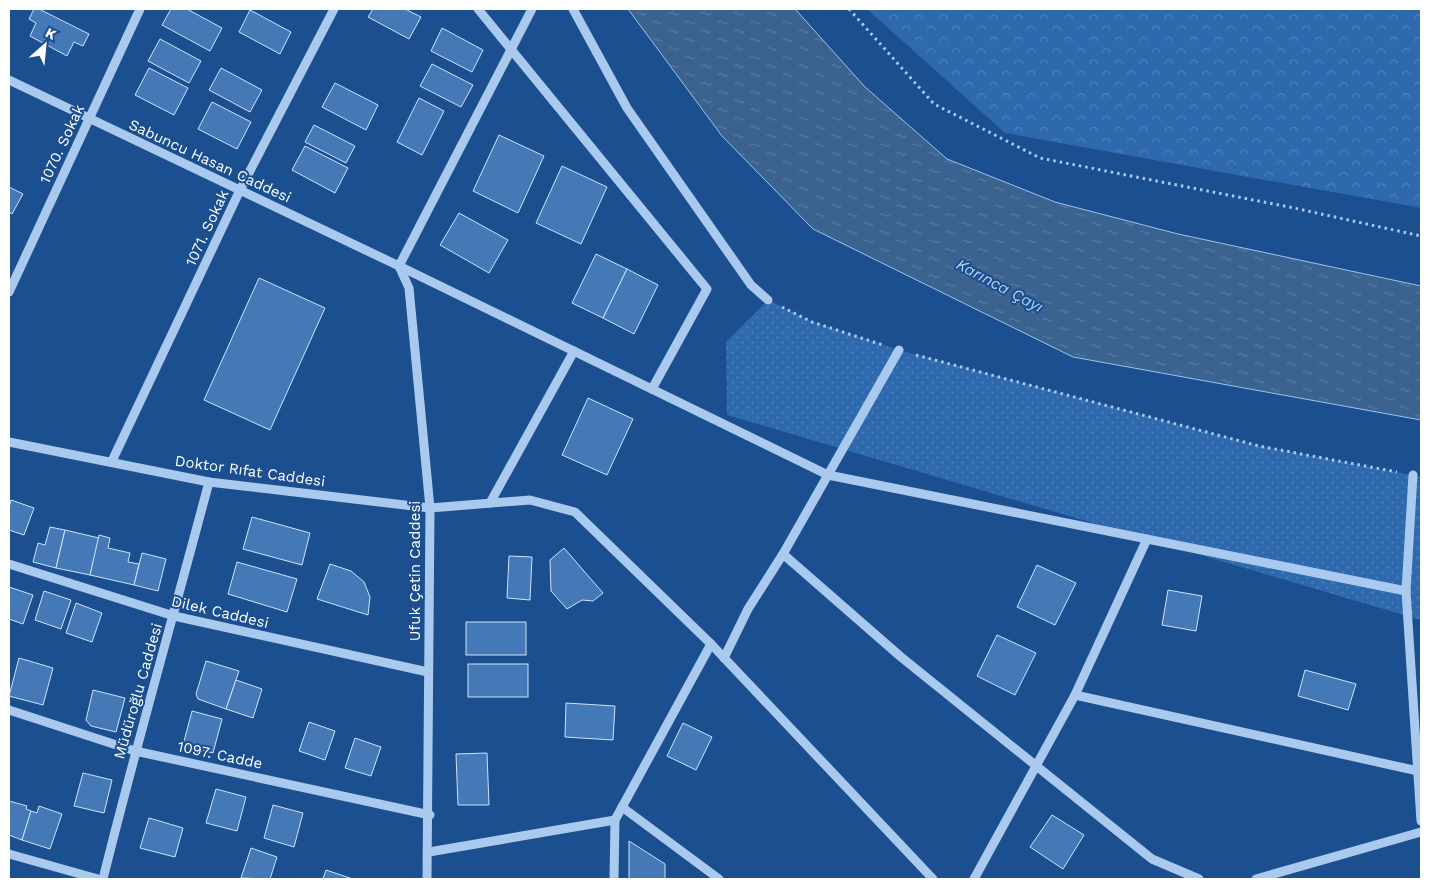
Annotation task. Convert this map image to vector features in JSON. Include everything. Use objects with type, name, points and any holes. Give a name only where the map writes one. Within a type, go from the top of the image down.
[{"type":"street","name":"1070. Sokak","points":[[9,292],[140,9]]},
{"type":"street","name":"1071. Sokak","points":[[112,461],[240,190],[334,9]]},
{"type":"street","points":[[478,9],[707,288],[652,389]]},
{"type":"street","points":[[399,266],[532,9]]},
{"type":"street","points":[[573,9],[627,108],[751,285],[768,300]]},
{"type":"street","name":"Sabuncu Hasan Caddesi","points":[[9,80],[399,266],[828,475],[1406,591]]},
{"type":"street","name":"Ufuk Çetin Caddesi","points":[[399,266],[409,288],[430,508],[428,672],[430,815],[427,879]]},
{"type":"street","points":[[724,658],[748,609],[783,554],[899,350]]},
{"type":"street","points":[[490,503],[574,351]]},
{"type":"street","name":"Doktor Rıfat Caddesi","points":[[9,442],[112,461],[209,482],[430,508],[530,500],[575,512],[711,644],[932,879]]},
{"type":"street","points":[[1413,475],[1406,591],[1421,821]]},
{"type":"street","name":"Müdüroğlu Caddesi","points":[[103,879],[135,751],[174,616],[209,482]]},
{"type":"street","points":[[974,879],[1075,695],[1148,539]]},
{"type":"street","points":[[783,554],[901,657],[1152,859],[1199,879]]},
{"type":"street","name":"Dilek Caddesi","points":[[9,564],[174,616],[428,672]]},
{"type":"street","points":[[614,879],[615,820],[711,644]]},
{"type":"street","points":[[1075,695],[1418,772]]},
{"type":"street","name":"1097. Cadde","points":[[9,710],[135,751],[430,815]]},
{"type":"street","points":[[622,807],[719,879]]},
{"type":"street","points":[[428,852],[615,820]]},
{"type":"street","points":[[1256,879],[1421,832]]},
{"type":"street","points":[[9,854],[98,879]]},
{"type":"path","points":[[849,9],[934,104],[1040,158],[1294,208],[1421,236]]},
{"type":"path","points":[[768,300],[812,322],[899,350],[1260,446],[1413,475]]},
{"type":"green space","points":[[867,9],[1421,9],[1421,208],[1005,133]]},
{"type":"green space","points":[[768,300],[813,322],[899,350],[1259,446],[1421,477],[1421,620],[727,415],[726,342]]},
{"type":"water","name":"Karınca Çayı","points":[[628,9],[795,9],[865,87],[947,159],[1055,202],[1178,234],[1421,286],[1421,420],[1073,357],[813,229],[722,136]]},
{"type":"building","points":[[34,9],[39,9],[89,34],[83,46],[74,42],[67,56],[30,36],[36,23],[29,19]]},
{"type":"building","points":[[171,9],[187,9],[222,28],[210,51],[162,25]]},
{"type":"building","points":[[373,9],[405,9],[421,17],[409,39],[368,17]]},
{"type":"building","points":[[250,10],[291,32],[280,54],[239,32]]},
{"type":"building","points":[[442,28],[483,50],[472,72],[431,51]]},
{"type":"building","points":[[160,39],[201,61],[189,83],[148,61]]},
{"type":"building","points":[[432,64],[473,85],[461,107],[420,86]]},
{"type":"building","points":[[149,68],[188,88],[174,115],[135,95]]},
{"type":"building","points":[[221,68],[262,90],[250,112],[209,90]]},
{"type":"building","points":[[335,83],[378,105],[366,130],[322,107]]},
{"type":"building","points":[[419,98],[444,111],[422,155],[397,142]]},
{"type":"building","points":[[212,102],[251,122],[237,149],[198,129]]},
{"type":"building","points":[[314,125],[355,146],[346,163],[305,142]]},
{"type":"building","points":[[499,135],[544,156],[518,213],[473,191]]},
{"type":"building","points":[[305,146],[348,168],[335,193],[292,170]]},
{"type":"building","points":[[562,166],[607,187],[581,244],[536,223]]},
{"type":"building","points":[[9,187],[23,194],[12,214],[9,212]]},
{"type":"building","points":[[459,213],[508,240],[489,273],[440,245]]},
{"type":"building","points":[[596,254],[627,269],[603,318],[572,303]]},
{"type":"building","points":[[627,269],[658,285],[634,334],[603,318]]},
{"type":"building","points":[[259,278],[325,308],[270,430],[204,400]]},
{"type":"building","points":[[588,398],[633,419],[607,475],[562,455]]},
{"type":"building","points":[[11,500],[34,508],[24,535],[9,530]]},
{"type":"building","points":[[252,517],[310,533],[302,565],[243,549]]},
{"type":"building","points":[[50,527],[65,530],[56,568],[33,562],[38,543],[45,545]]},
{"type":"building","points":[[65,530],[99,538],[90,575],[56,568]]},
{"type":"building","points":[[99,535],[110,538],[108,548],[130,553],[128,562],[139,564],[134,585],[90,575]]},
{"type":"building","points":[[564,548],[603,593],[593,601],[582,600],[567,609],[551,591],[550,560]]},
{"type":"building","points":[[142,553],[166,559],[158,591],[134,585]]},
{"type":"building","points":[[509,556],[532,557],[530,600],[507,598]]},
{"type":"building","points":[[237,562],[297,579],[287,612],[228,594]]},
{"type":"building","points":[[330,564],[351,571],[364,582],[370,597],[368,615],[317,599]]},
{"type":"building","points":[[1037,565],[1076,583],[1055,625],[1017,607]]},
{"type":"building","points":[[9,587],[33,595],[23,624],[9,619]]},
{"type":"building","points":[[1168,590],[1202,596],[1196,631],[1162,625]]},
{"type":"building","points":[[44,591],[71,600],[61,629],[35,620]]},
{"type":"building","points":[[76,603],[102,613],[92,642],[66,633]]},
{"type":"building","points":[[466,622],[526,622],[526,655],[466,655]]},
{"type":"building","points":[[997,635],[1036,653],[1015,695],[977,676]]},
{"type":"building","points":[[19,658],[53,668],[43,705],[9,696]]},
{"type":"building","points":[[206,661],[239,671],[226,709],[198,699],[196,694]]},
{"type":"building","points":[[468,664],[528,664],[528,697],[468,697]]},
{"type":"building","points":[[1305,670],[1356,684],[1348,710],[1298,696]]},
{"type":"building","points":[[236,680],[262,689],[253,718],[226,709]]},
{"type":"building","points":[[93,690],[125,698],[116,732],[91,726],[86,720]]},
{"type":"building","points":[[566,703],[615,706],[613,740],[565,737]]},
{"type":"building","points":[[192,711],[222,719],[213,753],[183,745]]},
{"type":"building","points":[[309,722],[335,731],[325,760],[299,751]]},
{"type":"building","points":[[683,723],[712,737],[696,770],[667,756]]},
{"type":"building","points":[[355,738],[381,747],[371,776],[345,768]]},
{"type":"building","points":[[487,753],[489,805],[458,805],[456,754]]},
{"type":"building","points":[[83,773],[112,780],[104,813],[74,806]]},
{"type":"building","points":[[216,789],[246,797],[237,831],[206,823]]},
{"type":"building","points":[[9,801],[27,806],[26,809],[31,811],[22,840],[9,835]]},
{"type":"building","points":[[273,805],[303,813],[294,847],[264,838]]},
{"type":"building","points":[[39,806],[62,814],[50,849],[22,840],[31,811],[37,813]]},
{"type":"building","points":[[1052,815],[1084,835],[1063,869],[1030,847]]},
{"type":"building","points":[[149,818],[183,828],[175,857],[140,848]]},
{"type":"building","points":[[629,841],[665,864],[665,879],[629,879]]},
{"type":"building","points":[[251,848],[277,857],[270,879],[241,878]]},
{"type":"building","points":[[326,870],[353,879],[323,879]]}]
